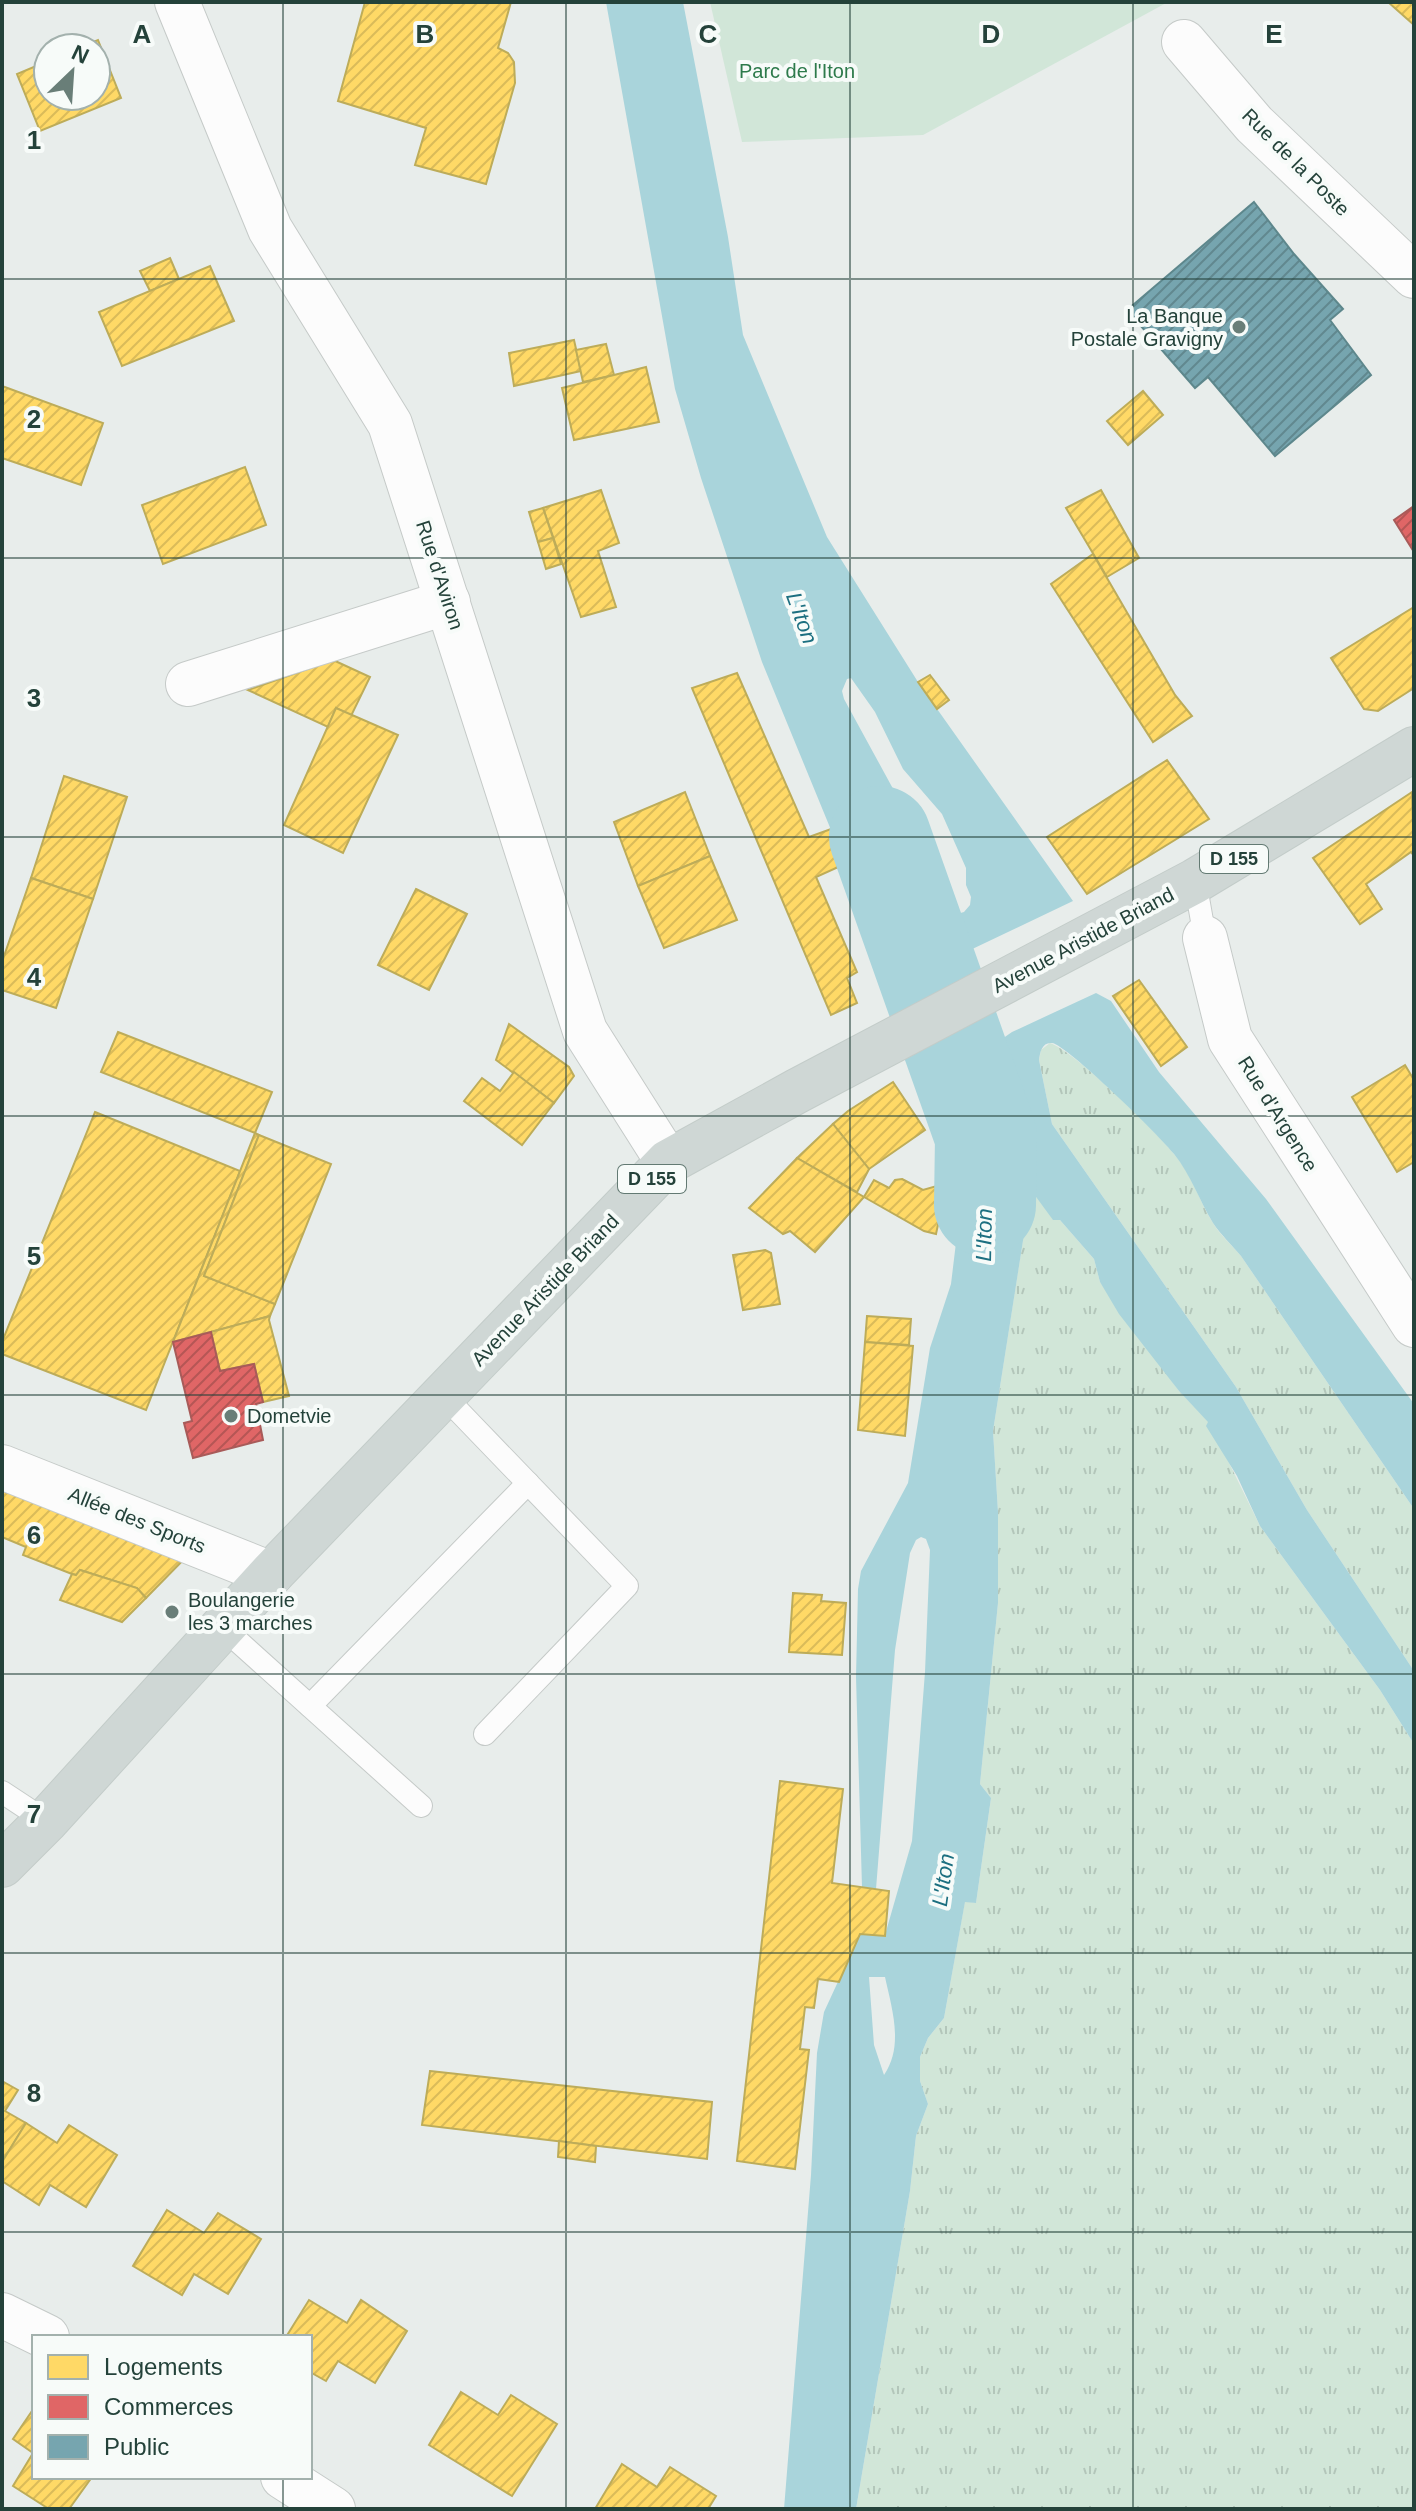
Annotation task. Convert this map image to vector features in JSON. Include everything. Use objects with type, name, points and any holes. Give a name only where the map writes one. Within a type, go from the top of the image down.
[{"type":"main road","name":"Avenue Aristide Briand","points":[[2,1865],[46,1821],[221,1626],[668,1162],[1195,881],[1414,749]]},
{"type":"street","name":"Rue d'Aviron","points":[[177,2],[270,229],[390,424],[585,1031],[668,1162]]},
{"type":"street","name":"Rue de la Poste","points":[[1184,42],[1254,124],[1414,276]]},
{"type":"street","points":[[188,684],[448,602]]},
{"type":"street","name":"Rue d'Argence","points":[[1205,938],[1230,1039],[1414,1325]]},
{"type":"street","name":"Allée des Sports","points":[[2,1467],[271,1574]]},
{"type":"street","points":[[2,2315],[43,2335]]},
{"type":"street","points":[[286,2479],[333,2509]]},
{"type":"lane","name":"Rue d'Argence","points":[[1195,881],[1205,938]]},
{"type":"lane","points":[[444,1396],[627,1586],[485,1734]]},
{"type":"lane","points":[[310,1706],[528,1483]]},
{"type":"lane","points":[[221,1626],[421,1806]]},
{"type":"lane","points":[[2,1792],[46,1821]]},
{"type":"green space","name":"Parc de l'Iton","points":[[710,2],[1168,2],[923,135],[742,142]]},
{"type":"green space","points":[[1050,1043],[1079,1062],[1119,1097],[1172,1151],[1190,1177],[1216,1227],[1241,1256],[1414,1509],[1414,1671],[1307,1510],[1236,1387],[1052,1124],[1039,1060],[1041,1050]]},
{"type":"green space","points":[[1031,1189],[1053,1219],[1060,1220],[1094,1259],[1100,1282],[1179,1391],[1209,1422],[1260,1526],[1380,1690],[1414,1744],[1414,2509],[856,2509],[910,2191],[916,2136],[928,2104],[920,2081],[920,2057],[928,2038],[944,2018],[965,1901],[976,1903],[991,1798],[980,1784],[998,1603],[998,1512],[993,1431]]},
{"type":"water","points":[[606,2],[683,2],[728,237],[743,335],[827,537],[918,682],[1073,901],[882,992],[845,864],[762,662],[675,389]],"holes":[[[851,678],[875,712],[903,769],[942,814],[966,868],[966,885],[971,897],[970,905],[964,912],[957,914],[948,910],[909,818],[844,699],[842,691],[847,679]]]},
{"type":"water","points":[[1096,993],[1111,1001],[1159,1072],[1266,1199],[1414,1404],[1414,1509],[1241,1256],[1219,1232],[1174,1154],[1094,1074],[1061,1047],[1052,1043],[1044,1046],[1039,1060],[1052,1124],[1236,1387],[1307,1510],[1414,1671],[1414,1744],[1380,1690],[1260,1526],[1237,1476],[1206,1426],[1208,1422],[1179,1391],[1119,1314],[1100,1282],[1094,1259],[1060,1220],[1053,1220],[1031,1190],[993,1431],[998,1512],[998,1603],[980,1784],[991,1798],[976,1903],[965,1902],[944,2018],[928,2038],[920,2057],[920,2081],[928,2104],[916,2136],[910,2191],[856,2509],[784,2509],[811,2175],[817,2053],[824,2012],[860,1934],[885,1935],[912,1841],[925,1672],[930,1550],[926,1539],[921,1537],[916,1540],[910,1553],[895,1650],[876,1889],[862,1887],[856,1677],[858,1589],[861,1571],[908,1483],[930,1348],[951,1284],[962,1193],[960,1176],[949,1155],[930,1089],[1012,1032]],"holes":[[[869,1977],[885,1977],[895,2040],[894,2052],[884,2075],[874,2045]]]},
{"type":"building: Logements","points":[[365,2],[511,2],[498,48],[508,53],[514,62],[515,83],[486,184],[415,165],[426,128],[338,101]]},
{"type":"building: Logements","points":[[1388,2],[1414,2],[1414,25]]},
{"type":"building: Logements","points":[[32,68],[32,111],[17,74]]},
{"type":"building: Logements","points":[[112,75],[121,98],[112,102]]},
{"type":"building: Logements","points":[[32,112],[87,112],[40,131]]},
{"type":"building: Logements","points":[[170,258],[179,279],[150,291],[140,271]]},
{"type":"building: Logements","points":[[210,266],[234,321],[122,366],[99,312]]},
{"type":"building: Logements","points":[[574,340],[581,371],[514,386],[509,353]]},
{"type":"building: Logements","points":[[606,344],[614,375],[583,382],[576,350]]},
{"type":"building: Logements","points":[[646,367],[659,422],[574,440],[562,388]]},
{"type":"building: Logements","points":[[2,386],[103,423],[81,485],[2,458]]},
{"type":"building: Logements","points":[[1143,391],[1163,415],[1128,445],[1107,421]]},
{"type":"building: Logements","points":[[245,467],[266,525],[163,564],[142,505]]},
{"type":"building: Logements","points":[[601,490],[619,543],[598,551],[616,607],[581,617],[543,508]]},
{"type":"building: Logements","points":[[1101,490],[1139,558],[1107,577],[1066,508]]},
{"type":"building: Logements","points":[[543,508],[553,538],[538,542],[529,512]]},
{"type":"building: Logements","points":[[553,538],[561,564],[546,569],[538,542]]},
{"type":"building: Logements","points":[[1093,554],[1175,695],[1192,716],[1153,742],[1051,584]]},
{"type":"building: Logements","points":[[1414,607],[1414,688],[1378,711],[1364,709],[1331,658]]},
{"type":"building: Logements","points":[[333,660],[370,677],[351,716],[336,708],[328,727],[248,690]]},
{"type":"building: Logements","points":[[737,673],[809,837],[831,829],[845,864],[816,877],[857,972],[847,978],[857,1003],[831,1015],[692,688]]},
{"type":"building: Logements","points":[[930,675],[949,700],[937,709],[918,682]]},
{"type":"building: Logements","points":[[336,708],[398,735],[343,853],[284,825]]},
{"type":"building: Logements","points":[[1167,760],[1209,819],[1087,894],[1047,837]]},
{"type":"building: Logements","points":[[64,776],[127,797],[93,899],[31,878]]},
{"type":"building: Logements","points":[[685,792],[710,856],[638,886],[614,822]]},
{"type":"building: Logements","points":[[1412,792],[1414,856],[1411,852],[1366,884],[1382,909],[1360,924],[1313,858]]},
{"type":"building: Logements","points":[[710,856],[737,920],[664,948],[638,886]]},
{"type":"building: Logements","points":[[31,878],[93,899],[56,1008],[2,990],[2,962]]},
{"type":"building: Logements","points":[[416,889],[467,914],[429,990],[378,965]]},
{"type":"building: Logements","points":[[1139,980],[1187,1047],[1161,1066],[1113,996]]},
{"type":"building: Logements","points":[[509,1024],[569,1067],[574,1076],[554,1103],[496,1060]]},
{"type":"building: Logements","points":[[118,1032],[272,1092],[255,1133],[101,1072]]},
{"type":"building: Logements","points":[[1405,1065],[1414,1080],[1414,1162],[1397,1172],[1352,1097]]},
{"type":"building: Logements","points":[[514,1072],[554,1103],[522,1145],[464,1101],[482,1078],[500,1091]]},
{"type":"building: Logements","points":[[893,1082],[925,1130],[869,1169],[833,1124]]},
{"type":"building: Logements","points":[[95,1112],[240,1171],[146,1410],[2,1354],[2,1342]]},
{"type":"building: Logements","points":[[833,1124],[869,1169],[857,1192],[797,1158]]},
{"type":"building: Logements","points":[[255,1133],[259,1135],[204,1276],[275,1304],[270,1316],[173,1342]]},
{"type":"building: Logements","points":[[259,1135],[331,1164],[275,1304],[204,1276]]},
{"type":"building: Logements","points":[[797,1158],[864,1197],[815,1252],[790,1231],[783,1234],[749,1208]]},
{"type":"building: Logements","points":[[902,1179],[923,1190],[937,1186],[940,1180],[947,1182],[936,1234],[924,1231],[864,1197],[874,1180],[889,1188],[895,1180]]},
{"type":"building: Logements","points":[[765,1250],[771,1253],[780,1304],[743,1310],[733,1255]]},
{"type":"building: Logements","points":[[270,1316],[289,1396],[263,1402],[254,1364],[220,1371],[211,1332]]},
{"type":"building: Logements","points":[[867,1316],[911,1319],[909,1345],[865,1342]]},
{"type":"building: Logements","points":[[865,1342],[913,1346],[905,1436],[858,1430]]},
{"type":"building: Logements","points":[[2,1478],[190,1553],[146,1598],[137,1588],[80,1570],[76,1575],[72,1574],[23,1555],[26,1547],[2,1537]]},
{"type":"building: Logements","points":[[80,1570],[137,1588],[146,1598],[122,1622],[60,1600],[72,1574],[76,1575]]},
{"type":"building: Logements","points":[[793,1593],[822,1595],[821,1601],[846,1603],[842,1655],[789,1652]]},
{"type":"building: Logements","points":[[780,1781],[843,1789],[832,1883],[889,1891],[885,1936],[860,1934],[839,1982],[818,1979],[814,2008],[805,2007],[800,2049],[809,2050],[795,2169],[737,2161]]},
{"type":"building: Logements","points":[[430,2071],[712,2102],[707,2159],[422,2125]]},
{"type":"building: Logements","points":[[2,2081],[18,2090],[5,2111],[26,2123],[2,2162]]},
{"type":"building: Logements","points":[[26,2123],[57,2143],[69,2125],[117,2155],[86,2207],[50,2185],[39,2205],[2,2181],[2,2162]]},
{"type":"building: Logements","points":[[559,2141],[596,2146],[595,2162],[558,2157]]},
{"type":"building: Logements","points":[[167,2210],[204,2233],[218,2213],[261,2239],[228,2294],[194,2274],[182,2295],[133,2266]]},
{"type":"building: Logements","points":[[309,2300],[347,2323],[361,2300],[407,2331],[375,2383],[338,2361],[326,2381],[312,2373],[312,2335],[287,2335]]},
{"type":"building: Logements","points":[[461,2392],[498,2415],[511,2395],[557,2424],[512,2496],[429,2445]]},
{"type":"building: Logements","points":[[32,2411],[32,2452],[13,2439]]},
{"type":"building: Logements","points":[[32,2455],[32,2479],[91,2479],[69,2509],[49,2509],[13,2486]]},
{"type":"building: Logements","points":[[622,2464],[657,2487],[670,2467],[716,2496],[708,2509],[595,2509]]},
{"type":"building: Commerces","points":[[1414,506],[1414,552],[1394,520]]},
{"type":"building: Commerces","points":[[211,1332],[220,1371],[254,1364],[263,1402],[256,1404],[263,1440],[193,1458],[184,1423],[192,1421],[173,1342]]},
{"type":"building: Public","name":"La Banque Postale Gravigny","points":[[1254,202],[1294,254],[1343,309],[1330,320],[1371,375],[1275,456],[1208,377],[1195,388],[1127,310]]},
{"type":"waterway","name":"L'Iton","points":[[880,837],[986,1136],[985,1205]]},
{"type":"place","name":"La Banque Postale Gravigny","points":[[1239,327]]},
{"type":"place","name":"Dometvie","points":[[231,1416]]},
{"type":"place","name":"Boulangerie les 3 marches","points":[[172,1612]]}]
